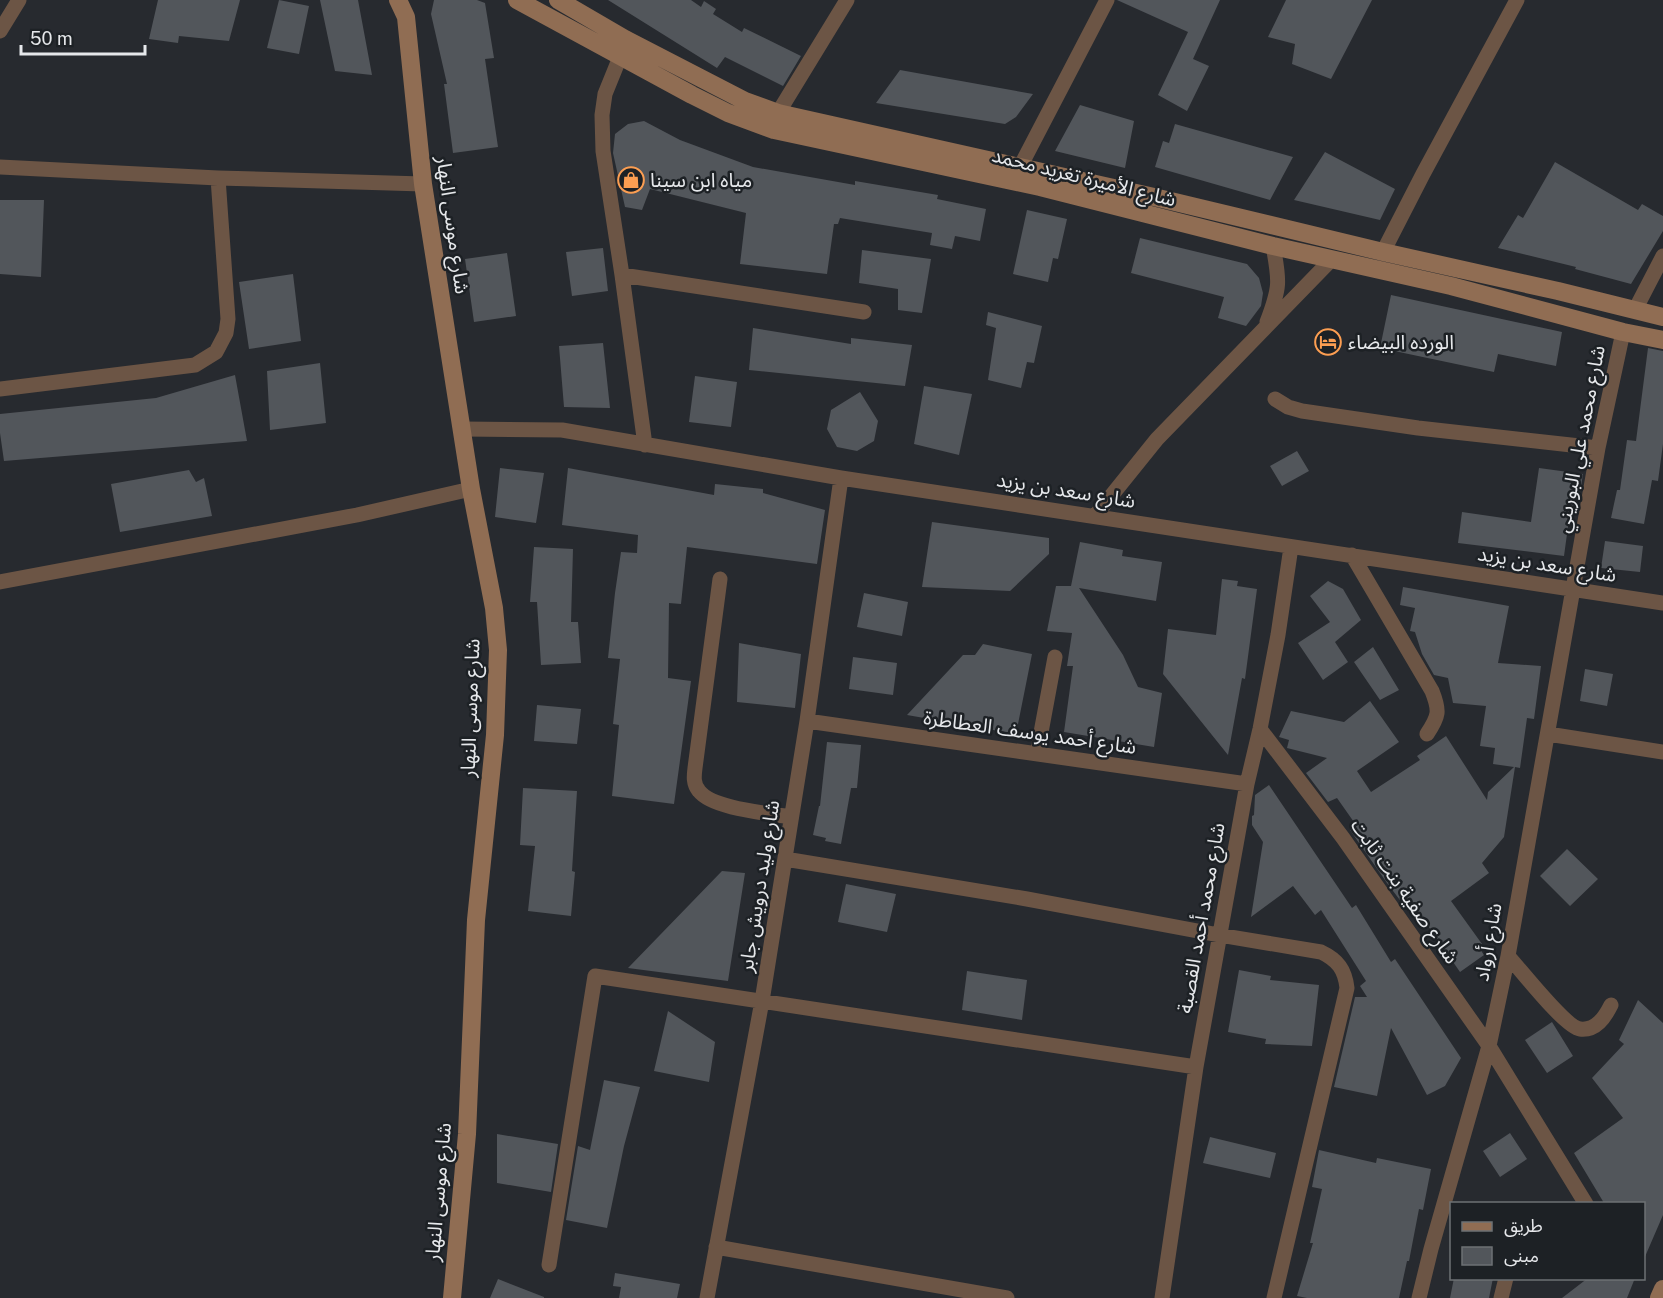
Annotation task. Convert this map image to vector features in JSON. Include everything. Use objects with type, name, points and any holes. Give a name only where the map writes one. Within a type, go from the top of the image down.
[{"type":"street","points":[[0,31],[19,0]]},
{"type":"street","name":"شارع موسى النهار","points":[[398,0],[409,9],[423,184],[471,489],[494,608],[498,650],[495,735],[476,920],[467,1134],[452,1298]]},
{"type":"street","name":"شارع الأميرة تغريد محمد","points":[[517,0],[728,113],[774,130],[1040,188],[1331,260],[1451,286],[1623,332],[1663,340]]},
{"type":"street","name":"شارع الأميرة تغريد محمد","points":[[558,0],[625,39],[745,101],[778,113],[1154,196],[1663,317]]},
{"type":"street","points":[[778,113],[847,0]]},
{"type":"street","points":[[1020,167],[1107,0]]},
{"type":"street","points":[[1383,252],[1517,0]]},
{"type":"street","points":[[620,57],[605,94],[602,115],[603,151],[645,445]]},
{"type":"street","points":[[0,167],[218,178],[423,184]]},
{"type":"street","points":[[0,389],[195,366],[216,352],[223,342],[228,319],[218,178]]},
{"type":"street","points":[[1264,329],[1278,287],[1278,269],[1273,246]]},
{"type":"street","points":[[1635,310],[1663,256]]},
{"type":"street","points":[[1095,516],[1157,439],[1331,260]]},
{"type":"street","points":[[622,275],[864,312]]},
{"type":"street","name":"شارع محمد علي البوريني","points":[[1574,588],[1598,448],[1623,332]]},
{"type":"street","points":[[1275,399],[1288,407],[1302,411],[1418,428],[1598,448]]},
{"type":"street","name":"شارع سعد بن يزيد","points":[[463,429],[562,430],[841,478],[1663,603]]},
{"type":"street","name":"شارع وليد درويش جابر","points":[[707,1298],[762,1001],[807,721],[841,478]]},
{"type":"street","points":[[0,582],[346,517],[471,489]]},
{"type":"street","name":"شارع محمد أحمد القصبة","points":[[1162,1298],[1196,1067],[1247,784],[1278,635],[1291,547]]},
{"type":"street","points":[[1352,555],[1432,691],[1438,706],[1438,713],[1427,734]]},
{"type":"street","points":[[720,579],[694,768],[695,785],[704,795],[724,804],[791,817]]},
{"type":"street","name":"شارع أرواد","points":[[1419,1298],[1489,1046],[1508,956],[1574,588]]},
{"type":"street","points":[[1037,754],[1055,657]]},
{"type":"street","name":"شارع أحمد يوسف العطاطرة","points":[[807,721],[1247,784]]},
{"type":"street","name":"شارع صفية بنت ثابت","points":[[1260,729],[1343,838],[1489,1046],[1585,1202]]},
{"type":"street","points":[[1548,734],[1663,752]]},
{"type":"street","points":[[785,859],[1026,898],[1321,952],[1332,957],[1341,967],[1347,988],[1274,1298]]},
{"type":"street","points":[[1508,956],[1559,1014],[1574,1027],[1582,1029],[1592,1027],[1606,1016],[1611,1005]]},
{"type":"street","points":[[549,1265],[595,976],[1196,1067]]},
{"type":"street","points":[[716,1247],[1006,1298]]},
{"type":"street","points":[[1502,1298],[1506,1280]]},
{"type":"street","points":[[1659,1298],[1663,1288]]},
{"type":"building","points":[[158,0],[240,0],[229,41],[179,36],[178,43],[149,39]]},
{"type":"building","points":[[279,0],[309,6],[299,54],[267,48]]},
{"type":"building","points":[[320,0],[358,0],[372,75],[335,71]]},
{"type":"building","points":[[434,0],[477,0],[485,3],[494,58],[485,59],[498,147],[453,153],[444,84],[447,84],[431,14]]},
{"type":"building","points":[[608,0],[691,0],[701,7],[704,1],[716,9],[713,14],[742,32],[744,28],[801,56],[783,86],[725,57],[717,68]]},
{"type":"building","points":[[1117,0],[1220,0],[1193,59],[1209,66],[1187,111],[1158,95],[1188,32]]},
{"type":"building","points":[[1286,0],[1372,0],[1331,79],[1292,64],[1295,44],[1268,37]]},
{"type":"building","points":[[900,70],[1033,94],[1016,117],[1005,124],[876,103]]},
{"type":"building","points":[[1080,105],[1134,121],[1125,168],[1055,151]]},
{"type":"building","points":[[644,121],[680,140],[753,167],[855,185],[855,181],[938,195],[937,199],[986,209],[980,241],[955,236],[952,249],[930,245],[932,233],[840,218],[838,224],[834,224],[827,274],[740,264],[746,213],[650,189],[642,210],[625,207],[613,153],[615,134],[628,124]]},
{"type":"building","points":[[1175,124],[1293,157],[1270,200],[1155,167],[1163,141],[1169,143]]},
{"type":"building","points":[[1325,152],[1395,189],[1380,220],[1294,200]]},
{"type":"building","points":[[1555,162],[1638,210],[1642,204],[1663,216],[1663,231],[1631,284],[1575,269],[1576,267],[1498,248],[1518,215],[1523,218]]},
{"type":"building","points":[[0,200],[44,200],[41,277],[0,274]]},
{"type":"building","points":[[1027,210],[1067,219],[1058,259],[1053,258],[1048,282],[1013,274]]},
{"type":"building","points":[[1140,238],[1247,264],[1259,278],[1263,293],[1261,306],[1246,326],[1218,318],[1224,297],[1131,273]]},
{"type":"building","points":[[603,248],[608,291],[572,296],[566,252]]},
{"type":"building","points":[[862,250],[931,259],[922,313],[898,310],[898,289],[859,283]]},
{"type":"building","points":[[507,253],[516,316],[474,322],[465,259]]},
{"type":"building","points":[[293,274],[301,341],[249,349],[239,282]]},
{"type":"building","points":[[1391,295],[1562,332],[1556,366],[1498,354],[1494,372],[1380,348]]},
{"type":"building","points":[[988,312],[1042,326],[1034,363],[1027,362],[1021,388],[988,380],[996,328],[986,325]]},
{"type":"building","points":[[753,328],[851,344],[851,338],[912,345],[905,386],[749,370]]},
{"type":"building","points":[[603,343],[610,408],[564,407],[559,346]]},
{"type":"building","points":[[1648,348],[1663,351],[1663,444],[1658,481],[1652,480],[1644,524],[1611,518],[1617,490],[1620,490],[1627,440],[1636,441]]},
{"type":"building","points":[[320,363],[326,423],[270,430],[267,371]]},
{"type":"building","points":[[235,375],[247,441],[4,461],[0,414],[156,398]]},
{"type":"building","points":[[695,376],[737,382],[731,427],[689,422]]},
{"type":"building","points":[[924,386],[972,394],[959,455],[914,444]]},
{"type":"building","points":[[860,392],[878,421],[874,441],[857,451],[837,447],[827,429],[831,410]]},
{"type":"building","points":[[1297,451],[1309,471],[1282,486],[1270,466]]},
{"type":"building","points":[[500,468],[544,473],[536,523],[495,517]]},
{"type":"building","points":[[568,468],[714,495],[715,484],[763,489],[763,493],[825,510],[817,564],[687,547],[681,604],[669,603],[668,678],[691,681],[674,804],[612,796],[619,725],[613,724],[620,659],[608,658],[621,552],[637,553],[638,535],[562,525]]},
{"type":"building","points":[[1539,468],[1583,474],[1577,512],[1570,512],[1564,556],[1458,543],[1462,512],[1531,522]]},
{"type":"building","points":[[189,470],[196,482],[204,478],[212,516],[120,532],[111,484]]},
{"type":"building","points":[[932,522],[1049,538],[1049,554],[1010,591],[922,587]]},
{"type":"building","points":[[1605,541],[1643,546],[1640,572],[1601,568]]},
{"type":"building","points":[[1080,542],[1123,550],[1122,556],[1162,562],[1156,601],[1079,588],[1123,655],[1138,687],[1162,693],[1154,747],[1064,732],[1073,666],[1067,666],[1072,633],[1047,631],[1056,586],[1071,586]]},
{"type":"building","points":[[534,547],[573,549],[571,622],[578,622],[581,663],[541,665],[537,602],[530,602]]},
{"type":"building","points":[[1222,579],[1238,581],[1237,586],[1257,589],[1245,679],[1242,678],[1228,755],[1163,674],[1168,629],[1216,635]]},
{"type":"building","points":[[1328,581],[1343,589],[1361,620],[1335,642],[1348,662],[1323,680],[1298,643],[1330,622],[1310,596]]},
{"type":"building","points":[[1403,587],[1509,606],[1498,663],[1541,666],[1534,719],[1527,718],[1520,768],[1515,767],[1504,837],[1482,863],[1489,873],[1451,901],[1482,944],[1478,946],[1484,955],[1460,972],[1424,920],[1418,924],[1387,883],[1350,830],[1356,825],[1337,798],[1328,802],[1306,773],[1327,758],[1287,748],[1289,740],[1279,737],[1291,711],[1344,722],[1370,701],[1399,742],[1357,771],[1371,792],[1420,760],[1417,756],[1446,736],[1487,800],[1488,792],[1514,767],[1493,764],[1495,748],[1480,746],[1486,706],[1453,703],[1448,678],[1434,675],[1422,654],[1415,632],[1410,631],[1415,608],[1400,605]]},
{"type":"building","points":[[864,593],[908,602],[902,636],[857,627]]},
{"type":"building","points":[[739,643],[801,654],[795,708],[737,702]]},
{"type":"building","points":[[983,644],[1032,654],[1016,734],[907,715],[963,655],[975,655]]},
{"type":"building","points":[[1373,647],[1399,690],[1380,700],[1354,662]]},
{"type":"building","points":[[853,657],[897,663],[893,695],[849,689]]},
{"type":"building","points":[[1585,669],[1613,674],[1607,706],[1580,701]]},
{"type":"building","points":[[537,705],[581,709],[577,744],[534,741]]},
{"type":"building","points":[[827,742],[861,745],[857,788],[851,788],[841,844],[825,841],[826,838],[813,835],[820,806]]},
{"type":"building","points":[[1269,785],[1352,908],[1356,905],[1391,962],[1395,959],[1461,1058],[1445,1086],[1427,1095],[1391,1028],[1377,1096],[1334,1087],[1355,997],[1367,997],[1360,986],[1366,981],[1321,910],[1315,915],[1293,886],[1251,917],[1263,842],[1252,825],[1252,816],[1254,815],[1255,795]]},
{"type":"building","points":[[523,788],[577,791],[572,871],[575,872],[571,916],[528,911],[535,846],[520,845]]},
{"type":"building","points":[[1567,849],[1598,879],[1570,906],[1540,876]]},
{"type":"building","points":[[722,871],[745,873],[728,981],[628,968]]},
{"type":"building","points":[[846,884],[896,894],[887,932],[838,922]]},
{"type":"building","points":[[1239,970],[1271,976],[1270,980],[1319,985],[1312,1046],[1265,1044],[1266,1039],[1228,1032]]},
{"type":"building","points":[[967,971],[1027,980],[1022,1020],[962,1010]]},
{"type":"building","points":[[1638,1000],[1663,1023],[1663,1215],[1645,1257],[1645,1202],[1603,1202],[1574,1153],[1623,1118],[1592,1078],[1624,1044],[1619,1040]]},
{"type":"building","points":[[668,1011],[715,1042],[709,1082],[654,1071]]},
{"type":"building","points":[[1552,1022],[1573,1056],[1547,1073],[1525,1040]]},
{"type":"building","points":[[604,1080],[640,1087],[624,1146],[607,1228],[566,1220],[578,1146],[590,1150]]},
{"type":"building","points":[[1510,1133],[1527,1159],[1500,1177],[1483,1151]]},
{"type":"building","points":[[497,1134],[558,1144],[551,1192],[497,1183]]},
{"type":"building","points":[[1210,1137],[1276,1153],[1270,1178],[1203,1163]]},
{"type":"building","points":[[1319,1150],[1376,1163],[1377,1158],[1431,1169],[1423,1210],[1419,1209],[1399,1298],[1307,1298],[1297,1296],[1313,1243],[1310,1243],[1322,1189],[1312,1187]]},
{"type":"building","points":[[615,1273],[680,1284],[677,1298],[619,1298],[621,1287],[613,1286]]},
{"type":"building","points":[[498,1279],[544,1297],[544,1298],[490,1298]]},
{"type":"building","points":[[1454,1280],[1493,1280],[1489,1298],[1450,1298]]},
{"type":"building","points":[[1585,1280],[1634,1280],[1627,1298],[1562,1298]]},
{"type":"place","name":"مياه ابن سينا","points":[[631,180]]},
{"type":"place","name":"الورده البيضاء","points":[[1328,342]]}]
